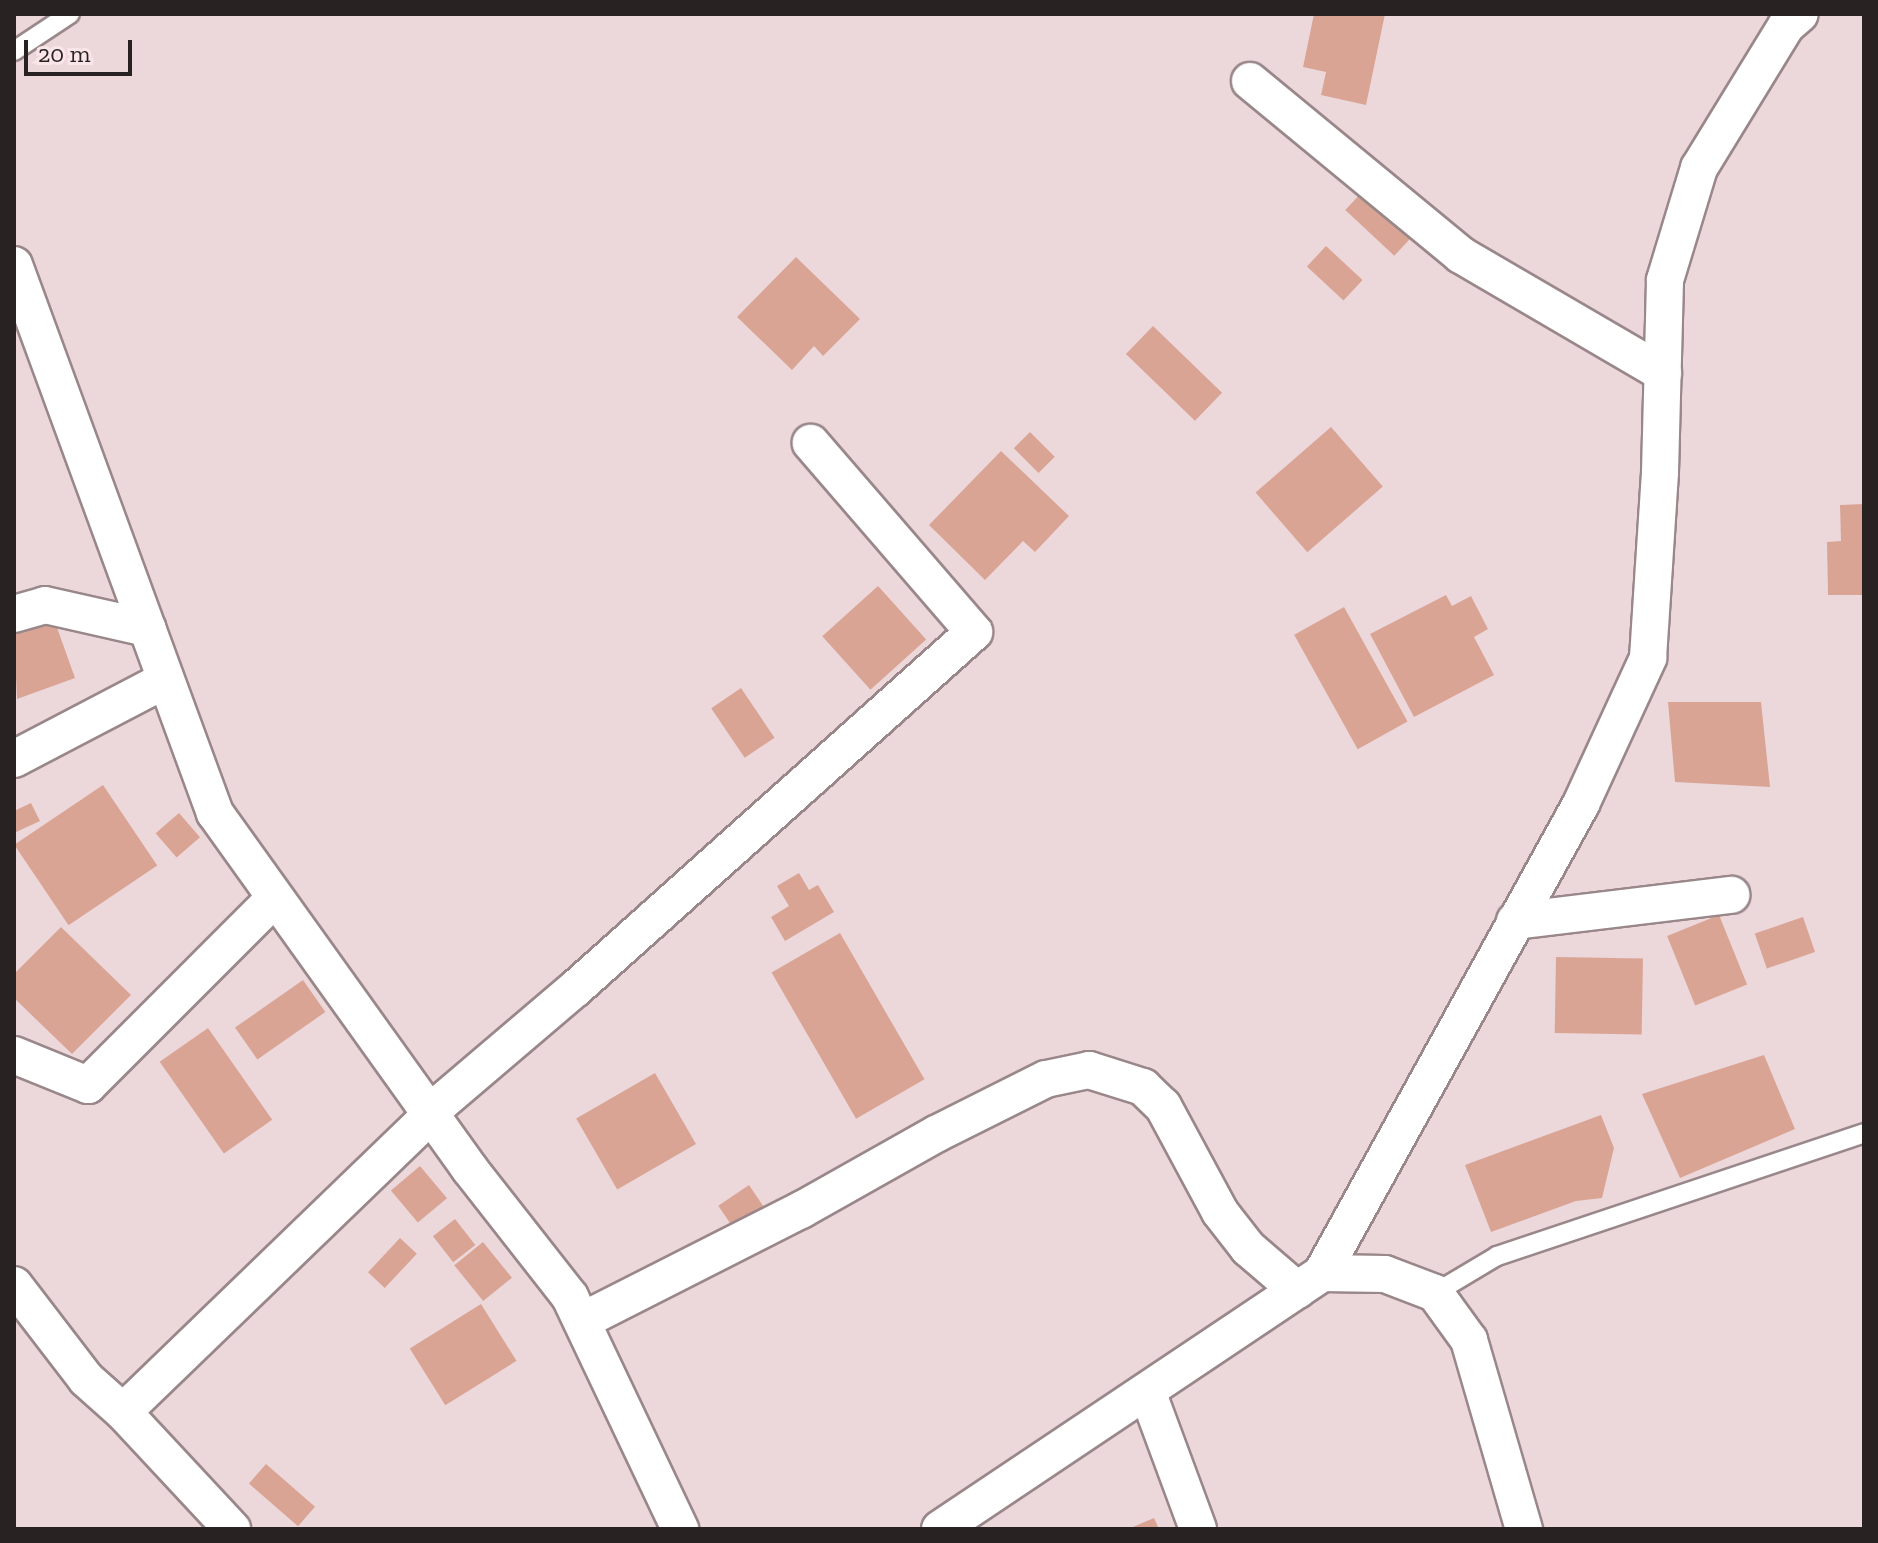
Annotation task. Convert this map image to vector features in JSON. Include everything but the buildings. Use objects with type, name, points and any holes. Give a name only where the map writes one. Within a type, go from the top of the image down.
[{"type":"street","points":[[942,1529],[1309,1281],[1515,921],[1581,804],[1648,658],[1665,280],[1699,168],[1786,26],[1800,14]]},
{"type":"street","points":[[1250,81],[1461,255],[1663,373]]},
{"type":"street","points":[[14,265],[215,813],[430,1114],[570,1297],[680,1529]]},
{"type":"street","points":[[123,1412],[430,1114],[576,988],[974,632],[811,443]]},
{"type":"street","points":[[14,614],[45,605],[147,628]]},
{"type":"street","points":[[14,759],[165,680]]},
{"type":"street","points":[[1515,921],[1731,895]]},
{"type":"street","points":[[14,1055],[88,1085],[275,898]]},
{"type":"street","points":[[582,1321],[801,1210],[936,1134],[1046,1079],[1089,1070],[1143,1087],[1163,1106],[1220,1212],[1248,1248],[1309,1281],[1385,1274],[1435,1293],[1469,1340],[1524,1529]]},
{"type":"street","points":[[14,1285],[86,1379],[123,1412],[232,1529]]},
{"type":"street","points":[[1147,1391],[1198,1529]]},
{"type":"lane","points":[[14,51],[70,14]]},
{"type":"lane","points":[[1435,1293],[1497,1256],[1864,1133]]}]
